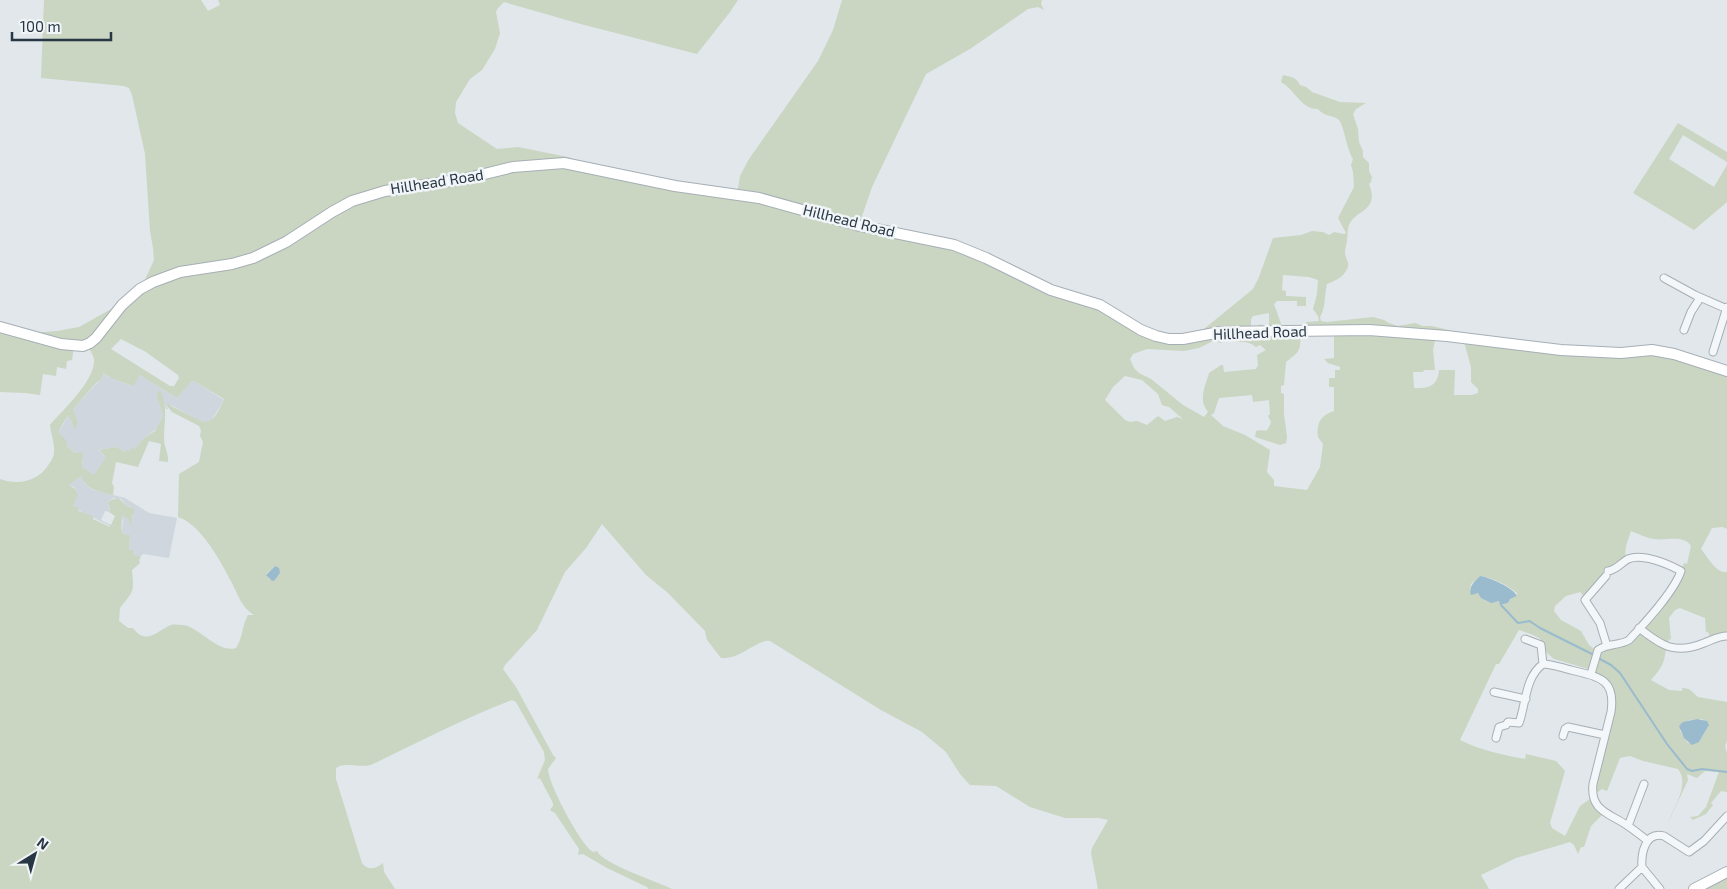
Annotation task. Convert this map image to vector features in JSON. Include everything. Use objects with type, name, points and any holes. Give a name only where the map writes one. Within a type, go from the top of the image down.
[{"type":"street","name":"Hillhead Road","points":[[0,327],[69,345],[86,345],[98,336],[122,305],[140,289],[180,272],[232,264],[256,257],[286,242],[352,201],[385,191],[464,179],[515,166],[564,163],[675,186],[759,198],[856,225],[954,245],[986,258],[1051,290],[1100,305],[1141,330],[1169,339],[1183,339],[1220,332],[1369,330],[1437,335],[1561,350],[1622,353],[1652,350],[1674,354],[1727,371]]},
{"type":"street","points":[[1664,278],[1700,298],[1727,308],[1712,352]]},
{"type":"street","points":[[1684,330],[1691,312],[1700,298]]},
{"type":"street","points":[[1607,646],[1600,623],[1583,602],[1607,574],[1630,555],[1650,559],[1681,571]]},
{"type":"street","points":[[1591,674],[1595,656],[1601,648],[1626,642],[1670,591],[1681,571],[1683,563]]},
{"type":"street","points":[[1639,628],[1658,642],[1672,648],[1693,647],[1719,637],[1727,636]]},
{"type":"street","points":[[1496,738],[1499,727],[1506,725],[1508,722],[1519,723],[1533,675],[1543,664],[1541,646],[1525,639]]},
{"type":"street","points":[[1543,664],[1591,674],[1605,682],[1611,690],[1612,708],[1593,784],[1594,796],[1604,813],[1628,826],[1648,841]]},
{"type":"street","points":[[1494,692],[1526,699]]},
{"type":"street","points":[[1564,736],[1565,728],[1568,727],[1605,735]]},
{"type":"street","points":[[1628,826],[1644,784]]},
{"type":"street","points":[[1619,889],[1642,868],[1643,852],[1648,841],[1655,836],[1662,836],[1689,852],[1704,841],[1727,816]]},
{"type":"street","points":[[1642,868],[1660,889]]},
{"type":"street","points":[[1694,889],[1727,872]]},
{"type":"shaded area","points":[[102,373],[132,386],[140,375],[177,398],[194,381],[224,400],[211,421],[204,423],[169,404],[167,406],[168,409],[166,409],[161,392],[156,393],[163,416],[156,429],[144,438],[135,449],[125,452],[116,447],[98,450],[106,457],[94,476],[82,467],[83,459],[66,445],[58,432],[68,415],[75,429],[73,409],[101,380]]},
{"type":"shaded area","points":[[81,476],[85,484],[93,490],[125,498],[149,513],[177,518],[169,558],[143,554],[139,558],[134,555],[133,551],[129,551],[130,535],[123,534],[123,520],[120,513],[128,519],[130,524],[132,514],[135,514],[131,507],[127,506],[121,499],[114,498],[110,500],[108,504],[110,511],[105,511],[101,520],[112,527],[73,506],[77,492],[74,487],[69,485]]},
{"type":"green space","points":[[44,0],[201,0],[208,11],[220,5],[218,0],[738,0],[697,54],[504,2],[496,12],[500,33],[495,49],[482,70],[470,79],[456,102],[455,113],[458,123],[497,149],[518,147],[568,157],[584,163],[737,194],[740,176],[749,159],[818,61],[833,30],[842,0],[1042,0],[1041,4],[1044,10],[1038,7],[1028,9],[970,49],[926,74],[872,187],[859,225],[947,244],[1088,301],[1148,333],[1193,338],[1253,289],[1273,238],[1301,235],[1312,231],[1323,232],[1329,235],[1334,232],[1346,233],[1338,218],[1354,187],[1351,165],[1353,159],[1341,123],[1337,118],[1303,103],[1281,82],[1283,75],[1295,79],[1300,85],[1312,92],[1340,102],[1366,103],[1356,109],[1353,114],[1363,157],[1369,163],[1369,171],[1372,177],[1369,184],[1372,200],[1366,209],[1352,220],[1349,225],[1345,251],[1348,267],[1341,277],[1327,284],[1320,317],[1321,321],[1373,317],[1398,326],[1415,323],[1501,343],[1642,350],[1727,371],[1727,529],[1723,527],[1712,528],[1701,549],[1716,568],[1727,572],[1727,636],[1711,640],[1708,632],[1706,632],[1705,618],[1680,608],[1675,610],[1669,618],[1671,640],[1669,639],[1662,665],[1651,680],[1669,690],[1682,691],[1682,688],[1689,689],[1698,697],[1727,702],[1727,741],[1725,746],[1727,753],[1727,792],[1721,791],[1711,803],[1713,805],[1706,814],[1693,820],[1690,817],[1698,816],[1706,807],[1719,772],[1705,771],[1697,778],[1687,774],[1688,780],[1668,823],[1682,788],[1681,775],[1678,769],[1630,756],[1620,758],[1607,791],[1602,789],[1598,792],[1593,791],[1612,694],[1592,670],[1554,659],[1547,653],[1543,642],[1539,638],[1519,630],[1499,664],[1496,664],[1460,740],[1508,756],[1525,759],[1526,754],[1556,761],[1565,771],[1550,823],[1552,828],[1565,836],[1580,806],[1594,796],[1604,813],[1591,826],[1584,847],[1581,847],[1578,854],[1574,845],[1570,842],[1516,858],[1481,875],[1489,889],[1098,889],[1091,853],[1108,820],[1099,818],[1065,818],[1030,807],[996,786],[970,785],[960,774],[946,752],[922,732],[881,710],[770,641],[760,643],[735,656],[721,658],[707,640],[705,631],[668,593],[646,575],[602,524],[586,548],[565,572],[537,630],[503,669],[516,687],[556,758],[548,769],[549,776],[580,838],[593,852],[597,851],[608,861],[672,889],[648,889],[583,854],[578,855],[579,849],[555,813],[550,810],[553,803],[541,780],[537,779],[545,760],[544,752],[516,702],[512,700],[459,722],[373,764],[364,766],[344,765],[336,768],[336,779],[362,863],[364,866],[372,868],[378,867],[383,863],[384,872],[395,889],[0,889],[0,479],[21,482],[34,478],[45,470],[54,456],[50,425],[78,394],[90,376],[94,359],[87,345],[143,284],[154,260],[150,231],[145,154],[129,88],[41,78]],"holes":[[[1283,275],[1309,277],[1318,280],[1313,309],[1319,321],[1306,322],[1306,331],[1334,331],[1334,358],[1324,359],[1328,363],[1340,367],[1340,370],[1335,370],[1335,378],[1329,378],[1329,387],[1334,387],[1334,411],[1320,420],[1318,437],[1323,444],[1320,467],[1307,490],[1274,486],[1274,480],[1267,472],[1270,450],[1245,435],[1223,426],[1211,415],[1214,413],[1219,398],[1252,395],[1253,402],[1269,400],[1270,414],[1268,416],[1271,422],[1267,430],[1256,431],[1255,437],[1280,445],[1286,443],[1284,394],[1281,393],[1281,386],[1284,385],[1286,362],[1299,350],[1300,332],[1284,332],[1274,304],[1277,301],[1297,301],[1297,306],[1306,306],[1306,297],[1286,296],[1286,291],[1282,290]],[[1269,313],[1269,327],[1264,327],[1260,324],[1258,327],[1251,327],[1253,316]],[[1436,335],[1463,338],[1471,367],[1471,382],[1478,389],[1478,393],[1454,395],[1455,370],[1439,370],[1437,380],[1434,383],[1428,387],[1414,388],[1413,372],[1423,372],[1424,370],[1435,370],[1433,350]],[[121,339],[146,352],[178,375],[179,378],[174,386],[170,386],[111,349]],[[1225,340],[1245,342],[1256,347],[1260,345],[1266,350],[1257,355],[1258,365],[1256,369],[1224,372],[1223,365],[1221,365],[1209,373],[1203,393],[1203,403],[1208,412],[1204,417],[1183,405],[1151,379],[1139,373],[1134,368],[1130,359],[1133,354],[1147,349],[1184,351],[1199,348],[1213,341],[1221,343]],[[103,373],[113,379],[133,386],[140,375],[177,398],[194,381],[224,399],[215,416],[207,422],[203,422],[171,406],[169,403],[167,406],[172,412],[199,426],[203,442],[199,462],[179,474],[178,517],[195,527],[210,545],[243,605],[254,615],[248,615],[236,648],[229,649],[216,644],[196,630],[183,625],[171,625],[147,637],[142,636],[133,628],[128,628],[119,621],[120,608],[132,591],[132,570],[140,563],[141,557],[134,555],[133,550],[129,550],[130,535],[123,534],[121,529],[121,514],[128,519],[131,526],[132,514],[135,514],[133,508],[127,506],[118,498],[111,500],[108,503],[109,512],[115,516],[111,525],[109,524],[110,527],[93,519],[93,516],[78,511],[79,508],[73,506],[78,494],[69,485],[81,476],[83,481],[90,487],[113,495],[114,487],[112,483],[116,462],[138,467],[149,441],[161,444],[159,461],[168,462],[164,439],[165,409],[161,391],[156,393],[163,416],[155,431],[144,438],[135,449],[133,447],[125,452],[116,447],[99,450],[106,457],[94,475],[82,467],[83,452],[75,453],[66,445],[67,441],[58,432],[68,415],[75,429],[77,426],[73,409],[101,380]],[[1125,376],[1142,380],[1158,394],[1162,405],[1169,407],[1183,419],[1177,417],[1165,421],[1158,416],[1147,425],[1137,421],[1130,422],[1125,420],[1105,400],[1113,387]],[[1631,531],[1645,537],[1684,540],[1691,546],[1687,564],[1684,563],[1679,578],[1624,643],[1597,651],[1589,645],[1581,631],[1561,620],[1554,611],[1555,606],[1566,596],[1580,592],[1584,596],[1603,574],[1604,569],[1611,569],[1625,556]],[[275,566],[280,573],[275,580],[270,580],[266,574]],[[1480,576],[1504,584],[1517,593],[1517,596],[1510,599],[1508,603],[1501,605],[1499,601],[1488,601],[1483,599],[1480,594],[1470,591],[1471,584]],[[1689,720],[1704,720],[1708,727],[1699,742],[1688,743],[1680,731]]]},
{"type":"green space","points":[[1678,123],[1727,152],[1727,162],[1683,135],[1669,159],[1714,187],[1727,165],[1727,202],[1694,230],[1633,193]]},
{"type":"green space","points":[[122,303],[82,345],[32,333],[79,327]]},
{"type":"green space","points":[[0,328],[74,346],[72,360],[67,361],[66,369],[57,367],[56,376],[43,374],[40,395],[0,392]]},
{"type":"green space","points":[[1727,872],[1727,889],[1694,889]]},
{"type":"water","points":[[275,566],[279,568],[280,573],[272,581],[266,575]]},
{"type":"water","points":[[1480,576],[1501,583],[1517,596],[1510,599],[1508,603],[1500,605],[1499,601],[1491,603],[1481,598],[1478,593],[1471,595],[1471,587]]},
{"type":"water","points":[[1697,719],[1707,721],[1709,725],[1699,742],[1692,745],[1684,738],[1679,726],[1683,722]]},
{"type":"waterway","points":[[1501,605],[1518,623],[1530,621]]},
{"type":"waterway","points":[[1531,622],[1594,655]]},
{"type":"waterway","points":[[1598,658],[1611,665],[1620,673],[1667,744],[1687,769],[1692,771],[1702,769],[1727,772]]}]
